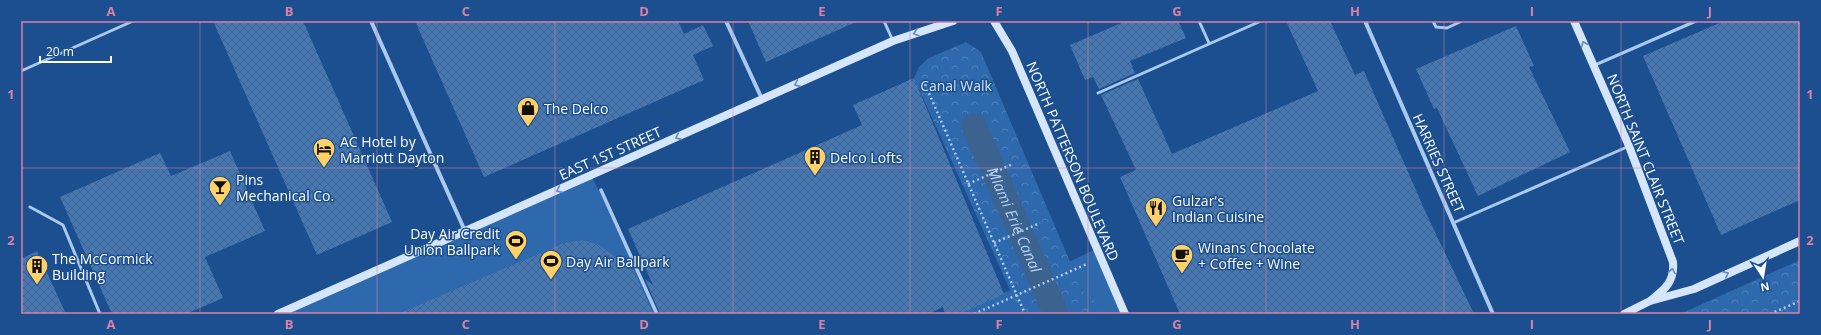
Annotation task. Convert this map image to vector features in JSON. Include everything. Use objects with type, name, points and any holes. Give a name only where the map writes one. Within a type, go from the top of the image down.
[{"type":"main road","name":"EAST 1ST STREET","points":[[278,314],[893,41],[953,21]]},
{"type":"main road","name":"NORTH PATTERSON BOULEVARD","points":[[994,21],[1012,51],[1125,314]]},
{"type":"main road","name":"NORTH SAINT CLAIR STREET","points":[[1574,21],[1629,146],[1673,262],[1672,275],[1667,287],[1650,301]]},
{"type":"main road","points":[[1624,314],[1650,301],[1694,289],[1800,241]]},
{"type":"street","points":[[371,21],[466,231]]},
{"type":"street","points":[[726,21],[762,99]]},
{"type":"street","name":"HARRIES STREET","points":[[1365,21],[1493,314]]},
{"type":"street","points":[[601,190],[657,314]]},
{"type":"lane","points":[[21,71],[133,21]]},
{"type":"lane","points":[[884,21],[893,41]]},
{"type":"lane","points":[[1199,21],[1209,43]]},
{"type":"lane","points":[[1098,93],[1261,21]]},
{"type":"lane","points":[[1433,21],[1436,27],[1447,28],[1462,21]]},
{"type":"lane","points":[[1593,66],[1696,21]]},
{"type":"lane","points":[[1453,223],[1629,146]]},
{"type":"lane","points":[[30,207],[63,225],[100,314]]},
{"type":"path","points":[[925,84],[1025,314]]},
{"type":"path","points":[[968,184],[1014,164]]},
{"type":"path","points":[[994,243],[1040,223]]},
{"type":"path","points":[[974,314],[1100,258]]},
{"type":"path","points":[[1770,314],[1800,301]]},
{"type":"green space","name":"Canal Walk","points":[[966,42],[981,52],[1082,290],[1100,306],[1103,314],[1021,314],[914,78],[919,67],[929,58]]},
{"type":"green space","name":"Day Air Credit Union Ballpark","points":[[592,178],[612,214],[657,314],[278,314]]},
{"type":"green space","points":[[1096,249],[1126,314],[960,314]]},
{"type":"green space","points":[[1800,260],[1800,314],[1680,314]]},
{"type":"building","name":"AC Hotel by Marriott Dayton","points":[[213,21],[303,21],[392,222],[317,255]]},
{"type":"building","name":"The Delco","points":[[415,21],[678,21],[684,34],[703,25],[713,46],[693,55],[704,80],[484,177]]},
{"type":"building","points":[[748,21],[858,21],[766,62]]},
{"type":"building","points":[[1126,21],[1178,21],[1186,38],[1130,61],[1135,73],[1099,89],[1093,77],[1085,80],[1070,45]]},
{"type":"building","points":[[1286,21],[1330,21],[1355,75],[1364,71],[1425,211],[1474,314],[1180,314],[1120,177],[1136,170],[1101,95],[1138,79],[1172,154],[1318,91]]},
{"type":"building","points":[[1724,21],[1800,21],[1800,200],[1721,235],[1643,56]]},
{"type":"building","points":[[1516,26],[1534,66],[1529,67],[1570,152],[1478,196],[1437,108],[1434,109],[1416,69]]},
{"type":"building","name":"Delco Lofts","points":[[914,78],[1004,294],[960,314],[945,314],[943,307],[928,314],[660,314],[645,279],[653,285],[628,229],[862,125],[853,105]]},
{"type":"building","points":[[230,151],[265,231],[205,257],[223,298],[186,314],[112,314],[60,197],[160,153],[171,176]]},
{"type":"building","name":"Day Air Ballpark","points":[[583,240],[599,245],[634,271],[653,314],[398,314],[564,243]]},
{"type":"building","name":"The McCormick Building","points":[[37,251],[66,314],[21,314],[21,259]]},
{"type":"waterway","name":"MIami Erie Canal","points":[[974,126],[1056,314]]},
{"type":"place","name":"The Delco","points":[[528,128]]},
{"type":"place","name":"AC Hotel by Marriott Dayton","points":[[324,168]]},
{"type":"place","name":"Delco Lofts","points":[[815,176]]},
{"type":"place","name":"Pins Mechanical Co.","points":[[220,206]]},
{"type":"place","name":"Gulzar's Indian Cuisine","points":[[1156,228]]},
{"type":"place","name":"Day Air Credit Union Ballpark","points":[[516,260]]},
{"type":"place","name":"Winans Chocolate + Coffee + Wine","points":[[1182,274]]},
{"type":"place","name":"Day Air Ballpark","points":[[551,280]]},
{"type":"place","name":"The McCormick Building","points":[[37,286]]}]
